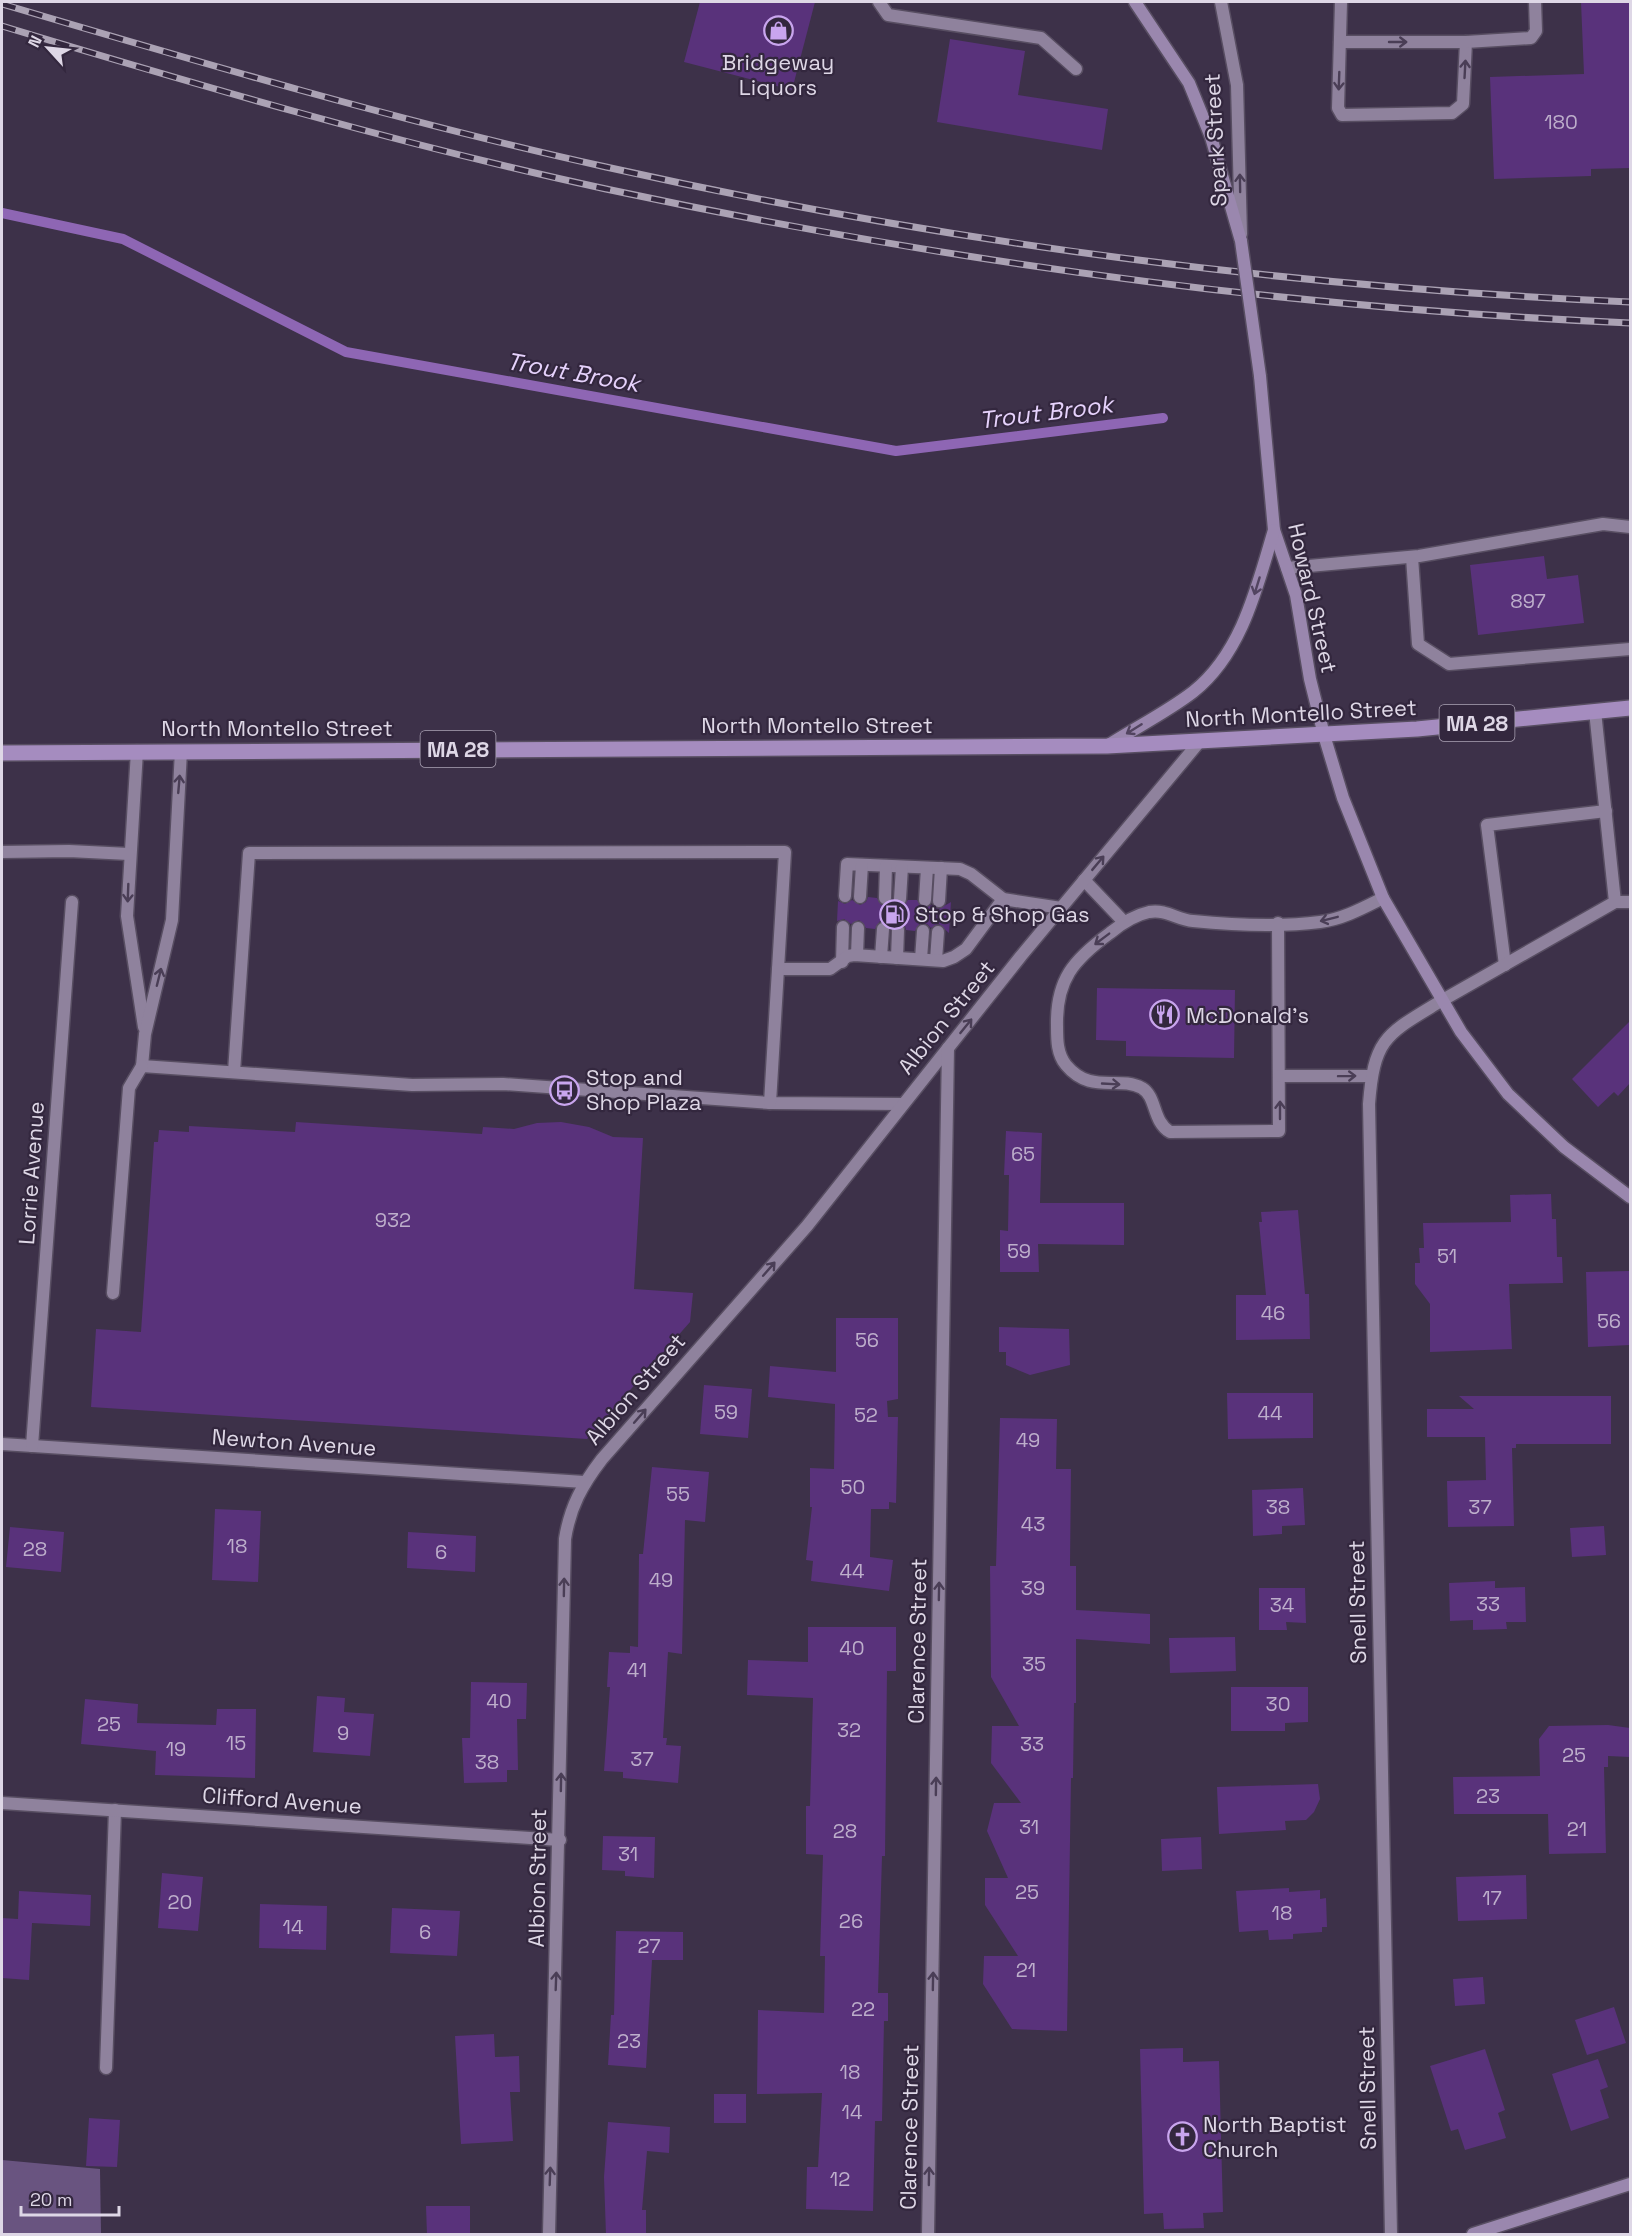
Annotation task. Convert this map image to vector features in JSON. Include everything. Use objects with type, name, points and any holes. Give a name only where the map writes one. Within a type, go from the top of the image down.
[{"type":"main road","name":"Howard Street","points":[[1135,2],[1189,82],[1211,137],[1241,241],[1260,376],[1274,530],[1296,595],[1310,679],[1324,735],[1343,798],[1383,897],[1441,1001],[1472,1048],[1508,1094],[1564,1147],[1630,1197]]},
{"type":"main road","points":[[1107,746],[1194,691],[1230,651],[1252,602],[1274,530]]},
{"type":"main road","name":"North Montello Street","points":[[2,753],[1107,746],[1324,735],[1630,708]]},
{"type":"main road","points":[[1473,2235],[1630,2184]]},
{"type":"street","points":[[879,2],[888,15],[1041,38],[1076,69]]},
{"type":"street","name":"Spark Street","points":[[1221,2],[1237,85],[1241,241]]},
{"type":"street","points":[[1341,2],[1338,108],[1342,115],[1452,113],[1463,104],[1466,42]]},
{"type":"street","points":[[1340,42],[1466,42],[1531,38],[1536,31],[1535,2]]},
{"type":"street","points":[[1287,568],[1412,556],[1603,524],[1630,527]]},
{"type":"street","points":[[1412,556],[1418,644],[1449,664],[1630,649]]},
{"type":"street","points":[[1595,711],[1615,902],[1630,902]]},
{"type":"street","name":"Albion Street","points":[[549,2235],[560,1840],[565,1539],[572,1504],[584,1482],[807,1226],[1083,880],[1200,741]]},
{"type":"street","points":[[137,751],[127,916],[145,1034]]},
{"type":"street","points":[[113,1293],[129,1088],[142,1066],[145,1034],[172,920],[181,751]]},
{"type":"street","points":[[1504,965],[1487,825],[1606,811]]},
{"type":"street","points":[[2,852],[69,850],[129,854]]},
{"type":"street","points":[[234,1072],[249,853],[785,852],[770,1103]]},
{"type":"street","points":[[845,896],[847,864],[960,869],[972,874],[1003,899],[1061,908]]},
{"type":"street","points":[[860,897],[862,865]]},
{"type":"street","points":[[885,898],[886,866]]},
{"type":"street","points":[[900,899],[902,867]]},
{"type":"street","points":[[925,900],[927,868]]},
{"type":"street","points":[[939,901],[941,868]]},
{"type":"street","points":[[1083,880],[1124,922]]},
{"type":"street","points":[[1278,923],[1280,1131],[1170,1132],[1157,1119],[1150,1097],[1144,1089],[1133,1085],[1098,1083],[1073,1072],[1065,1064],[1058,1046],[1058,1000],[1063,984],[1082,956],[1124,922],[1148,912],[1166,911],[1190,921],[1321,922],[1352,914],[1383,897]]},
{"type":"street","points":[[778,969],[821,971],[830,969],[848,956],[857,955],[936,960],[954,957],[966,949],[1003,899]]},
{"type":"street","name":"Snell Street","points":[[1391,2235],[1369,1138],[1371,1076],[1379,1052],[1391,1032],[1615,902]]},
{"type":"street","name":"Lorrie Avenue","points":[[32,1446],[72,903]]},
{"type":"street","points":[[842,962],[843,927]]},
{"type":"street","points":[[857,955],[858,928]]},
{"type":"street","points":[[881,957],[883,929]]},
{"type":"street","points":[[897,958],[898,930]]},
{"type":"street","points":[[921,959],[923,931]]},
{"type":"street","points":[[936,960],[938,932]]},
{"type":"street","name":"Clarence Street","points":[[928,2235],[948,1047]]},
{"type":"street","points":[[142,1066],[412,1085],[503,1084],[770,1103],[903,1104]]},
{"type":"street","points":[[1280,1076],[1371,1076]]},
{"type":"street","name":"Newton Avenue","points":[[2,1444],[584,1482]]},
{"type":"street","name":"Clifford Avenue","points":[[2,1803],[560,1840]]},
{"type":"street","points":[[105,2068],[115,1810]]},
{"type":"shaded area","points":[[2,2160],[100,2169],[101,2234],[2,2234]]},
{"type":"building","points":[[700,2],[815,2],[792,90],[684,62]]},
{"type":"building","points":[[1581,2],[1630,2],[1630,168],[1591,169],[1591,176],[1494,179],[1490,77],[1584,74]]},
{"type":"building","points":[[950,39],[1025,51],[1018,95],[1108,109],[1102,150],[937,122]]},
{"type":"building","points":[[1544,556],[1547,579],[1578,575],[1584,623],[1478,635],[1470,565]]},
{"type":"building","name":"Stop & Shop Gas","points":[[868,897],[877,898],[881,905],[888,905],[892,902],[900,907],[908,900],[917,900],[924,908],[932,905],[939,909],[951,902],[949,933],[939,924],[931,928],[927,924],[920,923],[915,931],[906,930],[905,926],[899,922],[891,926],[887,922],[880,921],[875,929],[866,928],[859,920],[851,924],[844,919],[837,921],[838,901],[845,904],[852,900],[860,905],[866,902]]},
{"type":"building","name":"McDonald's","points":[[1097,988],[1235,990],[1234,1058],[1126,1056],[1126,1041],[1096,1040]]},
{"type":"building","points":[[1630,1021],[1630,1083],[1618,1096],[1614,1092],[1598,1107],[1572,1079]]},
{"type":"building","points":[[296,1122],[482,1134],[483,1127],[514,1129],[537,1123],[561,1122],[589,1127],[613,1137],[643,1138],[634,1289],[693,1293],[690,1322],[587,1439],[91,1407],[96,1329],[141,1332],[154,1142],[158,1142],[159,1130],[189,1132],[189,1126],[295,1132]]},
{"type":"building","points":[[1006,1131],[1042,1133],[1040,1203],[1124,1203],[1124,1245],[1038,1244],[1039,1272],[1000,1272],[1000,1230],[1008,1231],[1009,1175],[1004,1175]]},
{"type":"building","points":[[1551,1194],[1552,1219],[1556,1219],[1557,1257],[1562,1257],[1563,1283],[1509,1284],[1512,1349],[1430,1352],[1430,1304],[1415,1284],[1415,1263],[1420,1263],[1419,1248],[1424,1248],[1423,1223],[1511,1222],[1510,1195]]},
{"type":"building","points":[[1298,1210],[1305,1294],[1309,1294],[1310,1339],[1236,1340],[1236,1295],[1266,1295],[1259,1222],[1262,1222],[1261,1212]]},
{"type":"building","points":[[1629,1271],[1630,1345],[1588,1347],[1586,1272]]},
{"type":"building","points":[[836,1318],[898,1318],[898,1399],[887,1401],[888,1417],[898,1417],[896,1503],[889,1502],[889,1509],[871,1509],[870,1557],[893,1560],[889,1591],[811,1581],[813,1561],[806,1560],[812,1507],[810,1507],[810,1468],[834,1469],[835,1404],[768,1397],[770,1366],[836,1372]]},
{"type":"building","points":[[999,1327],[1069,1329],[1070,1365],[1030,1375],[1006,1365],[1006,1352],[999,1352]]},
{"type":"building","points":[[704,1385],[752,1389],[748,1438],[700,1434]]},
{"type":"building","points":[[1227,1393],[1313,1393],[1313,1438],[1228,1439]]},
{"type":"building","points":[[1459,1396],[1611,1396],[1611,1444],[1516,1444],[1516,1448],[1512,1448],[1514,1526],[1448,1527],[1447,1481],[1486,1480],[1485,1437],[1427,1437],[1427,1409],[1474,1409]]},
{"type":"building","points":[[1000,1418],[1057,1419],[1056,1469],[1071,1469],[1070,1566],[1076,1566],[1076,1610],[1150,1614],[1150,1644],[1076,1639],[1076,1703],[1074,1703],[1073,1778],[1071,1778],[1067,2031],[1012,2029],[983,1984],[984,1956],[1018,1956],[985,1905],[985,1878],[1008,1878],[987,1831],[994,1803],[1021,1803],[991,1763],[992,1726],[1019,1726],[991,1677],[990,1566],[996,1566]]},
{"type":"building","points":[[652,1467],[709,1472],[705,1522],[685,1520],[682,1654],[668,1652],[663,1738],[667,1738],[666,1745],[681,1746],[678,1783],[623,1778],[623,1772],[604,1771],[610,1687],[607,1687],[609,1652],[630,1653],[630,1646],[638,1647],[639,1554],[643,1554]]},
{"type":"building","points":[[1303,1488],[1305,1525],[1282,1526],[1282,1534],[1253,1536],[1252,1490]]},
{"type":"building","points":[[215,1509],[261,1511],[258,1582],[212,1580]]},
{"type":"building","points":[[1604,1526],[1606,1555],[1572,1557],[1570,1528]]},
{"type":"building","points":[[10,1527],[64,1532],[61,1572],[6,1567]]},
{"type":"building","points":[[408,1532],[476,1536],[475,1572],[407,1568]]},
{"type":"building","points":[[1495,1581],[1495,1588],[1525,1587],[1526,1622],[1506,1622],[1507,1629],[1473,1630],[1473,1620],[1450,1621],[1449,1583]]},
{"type":"building","points":[[1259,1588],[1305,1588],[1306,1623],[1286,1622],[1287,1630],[1259,1630]]},
{"type":"building","points":[[808,1627],[896,1627],[896,1671],[887,1671],[885,1856],[882,1856],[878,1993],[888,1993],[888,2021],[884,2021],[882,2121],[875,2121],[873,2211],[806,2209],[807,2167],[818,2167],[822,2093],[757,2094],[758,2010],[824,2013],[825,1956],[820,1956],[823,1855],[806,1854],[806,1806],[810,1806],[813,1698],[747,1695],[748,1660],[808,1662]]},
{"type":"building","points":[[1235,1637],[1236,1671],[1170,1673],[1169,1638]]},
{"type":"building","points":[[471,1682],[527,1683],[526,1719],[517,1719],[518,1770],[507,1770],[507,1782],[464,1783],[462,1738],[470,1738]]},
{"type":"building","points":[[1231,1687],[1308,1687],[1308,1722],[1285,1723],[1285,1731],[1231,1731]]},
{"type":"building","points":[[317,1696],[345,1698],[344,1712],[374,1714],[370,1756],[313,1752]]},
{"type":"building","points":[[85,1699],[138,1704],[137,1723],[216,1725],[217,1709],[256,1709],[255,1778],[155,1775],[156,1751],[81,1744]]},
{"type":"building","points":[[1608,1725],[1630,1728],[1630,1757],[1608,1756],[1608,1767],[1604,1767],[1606,1853],[1549,1854],[1548,1814],[1454,1814],[1453,1777],[1540,1776],[1539,1739],[1549,1726]]},
{"type":"building","points":[[1318,1784],[1320,1799],[1314,1812],[1306,1820],[1285,1821],[1286,1830],[1219,1834],[1217,1787]]},
{"type":"building","points":[[603,1836],[655,1837],[654,1878],[625,1876],[625,1871],[602,1870]]},
{"type":"building","points":[[1201,1837],[1202,1869],[1162,1871],[1161,1839]]},
{"type":"building","points":[[162,1873],[203,1877],[198,1931],[158,1928]]},
{"type":"building","points":[[1526,1875],[1527,1919],[1458,1921],[1456,1877]]},
{"type":"building","points":[[1289,1888],[1289,1892],[1320,1890],[1320,1899],[1326,1898],[1327,1927],[1322,1927],[1322,1932],[1293,1934],[1293,1939],[1269,1940],[1268,1930],[1239,1932],[1236,1891]]},
{"type":"building","points":[[19,1891],[91,1895],[90,1926],[32,1923],[29,1980],[2,1978],[2,1918],[18,1919]]},
{"type":"building","points":[[260,1904],[327,1906],[326,1950],[259,1948]]},
{"type":"building","points":[[392,1908],[460,1911],[457,1956],[390,1953]]},
{"type":"building","points":[[616,1931],[683,1932],[683,1960],[652,1960],[646,2068],[608,2065],[611,2015],[614,2015]]},
{"type":"building","points":[[1483,1977],[1485,2004],[1455,2006],[1453,1979]]},
{"type":"building","points":[[1614,2007],[1626,2043],[1587,2055],[1575,2020]]},
{"type":"building","points":[[494,2034],[495,2057],[519,2056],[520,2092],[510,2092],[513,2141],[461,2144],[455,2036]]},
{"type":"building","name":"North Baptist Church","points":[[1183,2048],[1183,2062],[1219,2061],[1223,2212],[1203,2213],[1204,2228],[1164,2229],[1163,2213],[1144,2214],[1140,2049]]},
{"type":"building","points":[[1485,2049],[1505,2110],[1498,2113],[1506,2138],[1465,2150],[1458,2129],[1451,2131],[1430,2066]]},
{"type":"building","points":[[1598,2059],[1608,2087],[1600,2090],[1609,2118],[1571,2131],[1552,2074]]},
{"type":"building","points":[[714,2094],[746,2094],[746,2123],[714,2123]]},
{"type":"building","points":[[89,2118],[120,2120],[117,2167],[86,2166]]},
{"type":"building","points":[[608,2122],[670,2127],[669,2153],[647,2151],[642,2210],[646,2210],[646,2235],[606,2235],[604,2177]]},
{"type":"building","points":[[426,2206],[470,2206],[470,2235],[427,2235]]},
{"type":"waterway","name":"Trout Brook","points":[[2,213],[123,239],[346,352],[896,451],[1163,418]]},
{"type":"railway","points":[[2,4],[227,70],[454,131],[606,167],[860,218],[987,239],[1244,272],[1501,295],[1630,302]]},
{"type":"railway","points":[[2,26],[378,134],[530,172],[733,215],[987,259],[1244,293],[1372,306],[1630,323]]},
{"type":"place","name":"Bridgeway Liquors","points":[[778,30]]},
{"type":"place","name":"Stop & Shop Gas","points":[[894,914]]},
{"type":"place","name":"McDonald's","points":[[1165,1015]]},
{"type":"place","name":"Stop and Shop Plaza","points":[[565,1090]]},
{"type":"place","name":"North Baptist Church","points":[[1182,2137]]}]
